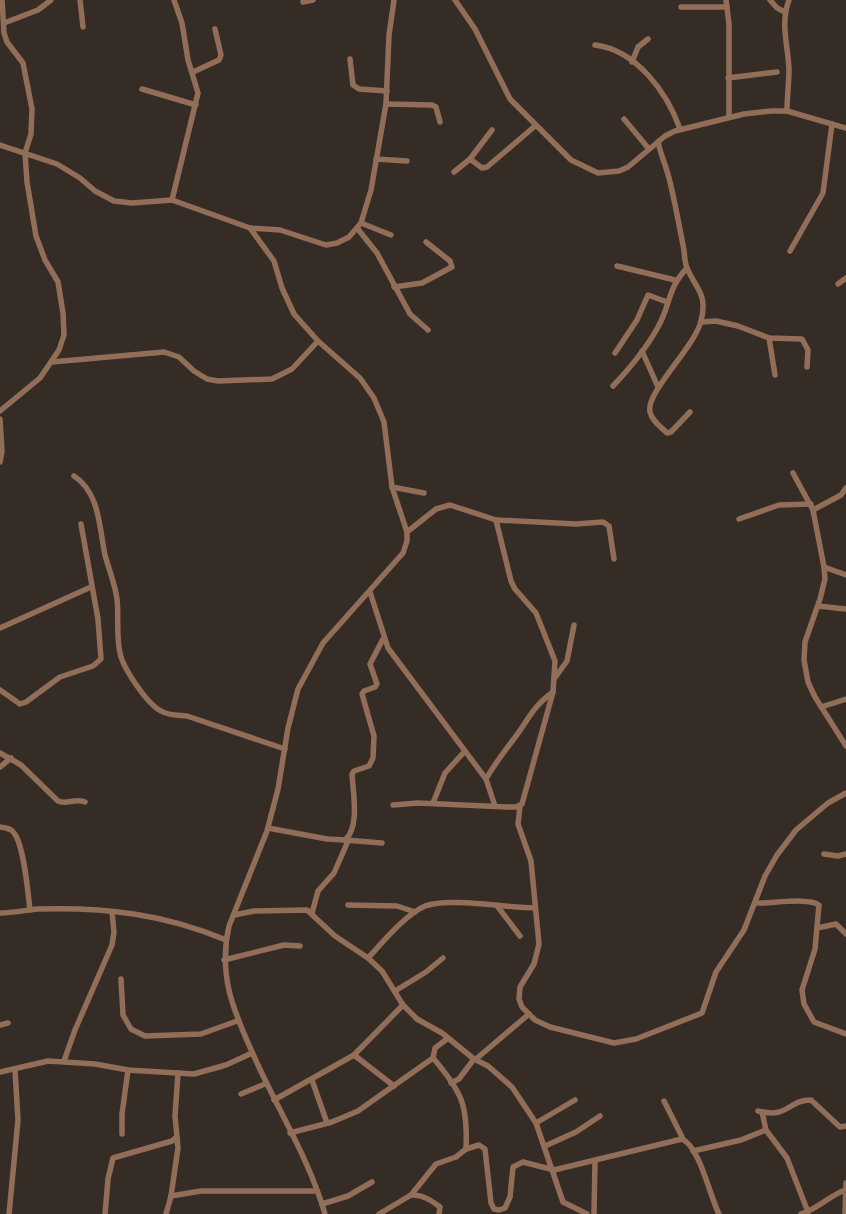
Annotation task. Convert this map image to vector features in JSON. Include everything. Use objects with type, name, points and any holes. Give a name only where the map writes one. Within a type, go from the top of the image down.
[{"type":"street","points":[[0,411],[33,385],[52,362],[64,335],[63,313],[55,274],[45,260],[36,236],[27,182],[25,153],[32,129],[32,109],[23,63],[7,42],[2,22],[2,0]]},
{"type":"street","points":[[2,22],[38,10],[51,0]]},
{"type":"street","points":[[80,0],[83,28]]},
{"type":"street","points":[[172,200],[183,147],[196,106],[198,93],[188,60],[182,23],[174,0]]},
{"type":"street","points":[[303,2],[312,0]]},
{"type":"street","points":[[0,145],[57,164],[114,202],[172,200],[250,228],[280,230],[326,245],[337,243],[349,237],[359,225],[376,159],[386,104],[389,35],[394,0]]},
{"type":"street","points":[[455,0],[479,37],[505,92],[535,126],[571,160],[598,173],[628,167],[658,142],[680,128],[729,117],[758,112],[787,111],[846,128]]},
{"type":"street","points":[[726,0],[729,24],[729,117]]},
{"type":"street","points":[[770,0],[777,8],[785,12]]},
{"type":"street","points":[[787,111],[789,69],[784,45],[785,12],[789,0]]},
{"type":"street","points":[[681,7],[727,7]]},
{"type":"street","points":[[193,72],[219,60],[221,55],[215,28]]},
{"type":"street","points":[[632,62],[638,47],[648,39]]},
{"type":"street","points":[[595,45],[615,51],[632,62],[663,92],[680,128]]},
{"type":"street","points":[[350,58],[353,85],[359,89],[387,91]]},
{"type":"street","points":[[728,78],[777,72]]},
{"type":"street","points":[[142,90],[196,106]]},
{"type":"street","points":[[386,104],[432,105],[436,107],[440,122]]},
{"type":"street","points":[[624,119],[649,149]]},
{"type":"street","points":[[790,251],[823,193],[832,124]]},
{"type":"street","points":[[470,159],[482,168],[487,168],[535,126]]},
{"type":"street","points":[[454,172],[470,159],[492,130]]},
{"type":"street","points":[[658,142],[662,161],[670,180],[687,268],[702,295],[701,322],[692,343],[658,387],[650,404],[650,412],[655,421],[667,433],[671,432],[690,412]]},
{"type":"street","points":[[376,159],[407,161]]},
{"type":"street","points":[[359,225],[391,235]]},
{"type":"street","points":[[359,225],[410,314],[428,330]]},
{"type":"street","points":[[250,228],[274,261],[282,288],[294,314],[318,341],[360,378],[374,398],[384,422],[395,502],[407,532],[406,547],[403,552],[370,592],[323,643],[314,657],[293,704],[268,828],[234,914],[226,940],[224,960],[228,991],[237,1021],[290,1133],[325,1214]]},
{"type":"street","points":[[394,287],[422,283],[452,267],[450,261],[426,242]]},
{"type":"street","points":[[617,266],[675,280]]},
{"type":"street","points":[[613,386],[638,360],[658,328],[675,280],[687,268]]},
{"type":"street","points":[[838,284],[846,278]]},
{"type":"street","points":[[615,352],[637,320],[648,295],[667,302]]},
{"type":"street","points":[[701,322],[716,321],[738,326],[769,338],[802,338],[808,350],[807,367]]},
{"type":"street","points":[[769,338],[775,375]]},
{"type":"street","points":[[52,362],[164,352],[178,357],[207,379],[218,381],[272,379],[292,369],[318,341]]},
{"type":"street","points":[[642,352],[658,387]]},
{"type":"street","points":[[0,419],[2,451],[0,462]]},
{"type":"street","points":[[793,473],[812,507],[824,567],[824,579],[818,606],[806,642],[804,660],[808,682],[821,707],[846,746]]},
{"type":"street","points":[[74,476],[87,488],[97,511],[117,599],[118,642],[123,662],[146,697],[161,711],[177,716],[188,716],[285,749]]},
{"type":"street","points":[[392,487],[424,493]]},
{"type":"street","points":[[739,519],[779,505],[812,507],[841,495],[846,488]]},
{"type":"street","points":[[407,532],[436,509],[450,505],[496,520],[576,524],[607,523],[614,559]]},
{"type":"street","points":[[496,520],[511,581],[515,589],[536,613],[553,652],[553,692],[520,806],[518,824],[531,861],[538,954],[520,987],[519,999],[535,1020],[550,1026],[614,1043],[636,1038],[661,1027],[696,1016],[704,1008],[716,972],[744,930],[765,876],[790,837],[828,803],[846,793]]},
{"type":"street","points":[[0,690],[20,704],[36,696],[60,677],[98,663],[102,655],[98,619],[81,524]]},
{"type":"street","points":[[824,567],[846,575]]},
{"type":"street","points":[[0,628],[91,587]]},
{"type":"street","points":[[370,592],[383,640],[396,662],[486,780],[496,806]]},
{"type":"street","points":[[818,606],[845,608]]},
{"type":"street","points":[[554,679],[567,661],[574,625]]},
{"type":"street","points":[[312,913],[318,891],[334,873],[354,826],[352,774],[354,771],[368,766],[373,758],[374,736],[362,694],[364,691],[375,688],[377,684],[377,678],[370,664],[383,640]]},
{"type":"street","points":[[486,780],[497,759],[514,739],[534,708],[553,692]]},
{"type":"street","points":[[821,707],[846,699]]},
{"type":"street","points":[[433,803],[445,773],[465,751]]},
{"type":"street","points":[[0,753],[21,765],[58,801],[64,803],[78,800],[85,802]]},
{"type":"street","points":[[0,767],[11,758]]},
{"type":"street","points":[[393,805],[433,803],[520,806]]},
{"type":"street","points":[[0,827],[14,832],[18,840],[30,910]]},
{"type":"street","points":[[268,828],[327,840],[382,843]]},
{"type":"street","points":[[824,854],[838,856],[846,854]]},
{"type":"street","points":[[755,903],[815,902],[820,908],[814,949],[802,990],[804,1004],[814,1022],[846,1034]]},
{"type":"street","points":[[368,958],[415,912],[425,906],[469,903],[498,907],[535,908]]},
{"type":"street","points":[[348,905],[397,906],[415,912]]},
{"type":"street","points":[[498,907],[520,936]]},
{"type":"street","points":[[0,913],[30,910],[142,914],[171,921],[226,940]]},
{"type":"street","points":[[234,914],[254,910],[307,910],[335,936],[368,958],[382,971],[402,1005],[423,1023],[501,1076],[512,1087],[536,1122],[546,1146],[563,1202],[587,1214]]},
{"type":"street","points":[[64,1061],[75,1030],[112,945],[114,932],[112,912]]},
{"type":"street","points":[[816,928],[836,924],[846,934]]},
{"type":"street","points":[[224,960],[284,945],[300,946]]},
{"type":"street","points":[[395,991],[426,972],[443,958]]},
{"type":"street","points":[[121,979],[123,1015],[131,1029],[145,1036],[201,1034],[237,1021]]},
{"type":"street","points":[[274,1100],[312,1080],[333,1064],[354,1054],[402,1005]]},
{"type":"street","points":[[451,1083],[459,1079],[475,1059],[529,1014]]},
{"type":"street","points":[[0,1026],[8,1023]]},
{"type":"street","points":[[447,1039],[435,1048],[434,1058],[460,1095],[466,1110],[466,1149]]},
{"type":"street","points":[[0,1072],[48,1061],[64,1061],[128,1070],[178,1073],[204,1072],[252,1053]]},
{"type":"street","points":[[354,1054],[394,1086]]},
{"type":"street","points":[[290,1133],[358,1112],[434,1058]]},
{"type":"street","points":[[9,1214],[18,1120],[15,1070]]},
{"type":"street","points":[[122,1134],[122,1114],[128,1070]]},
{"type":"street","points":[[166,1214],[171,1196],[178,1148],[175,1116],[178,1073]]},
{"type":"street","points":[[312,1080],[327,1123]]},
{"type":"street","points":[[242,1094],[266,1084]]},
{"type":"street","points":[[536,1122],[576,1100]]},
{"type":"street","points":[[845,1190],[805,1213],[787,1158],[766,1130],[760,1111],[779,1113],[796,1104],[811,1100],[840,1127],[846,1126]]},
{"type":"street","points":[[664,1101],[683,1139],[687,1141],[693,1151],[710,1187],[716,1213]]},
{"type":"street","points":[[546,1146],[576,1132],[600,1116]]},
{"type":"street","points":[[693,1151],[741,1140],[766,1130]]},
{"type":"street","points":[[105,1214],[108,1179],[113,1158],[172,1141],[177,1137]]},
{"type":"street","points":[[379,1214],[411,1195],[432,1166],[456,1157],[466,1149],[479,1146],[485,1148],[491,1203],[494,1208],[499,1210],[505,1208],[510,1197],[513,1167],[517,1164],[523,1162],[554,1170],[595,1162],[677,1139],[683,1139]]},
{"type":"street","points":[[594,1214],[595,1162]]},
{"type":"street","points":[[322,1204],[348,1196],[372,1182]]},
{"type":"street","points":[[845,1214],[846,1183]]},
{"type":"street","points":[[171,1196],[202,1191],[316,1191]]},
{"type":"street","points":[[411,1195],[416,1195],[440,1207],[439,1214]]},
{"type":"street","points":[[388,1209],[394,1214]]}]
